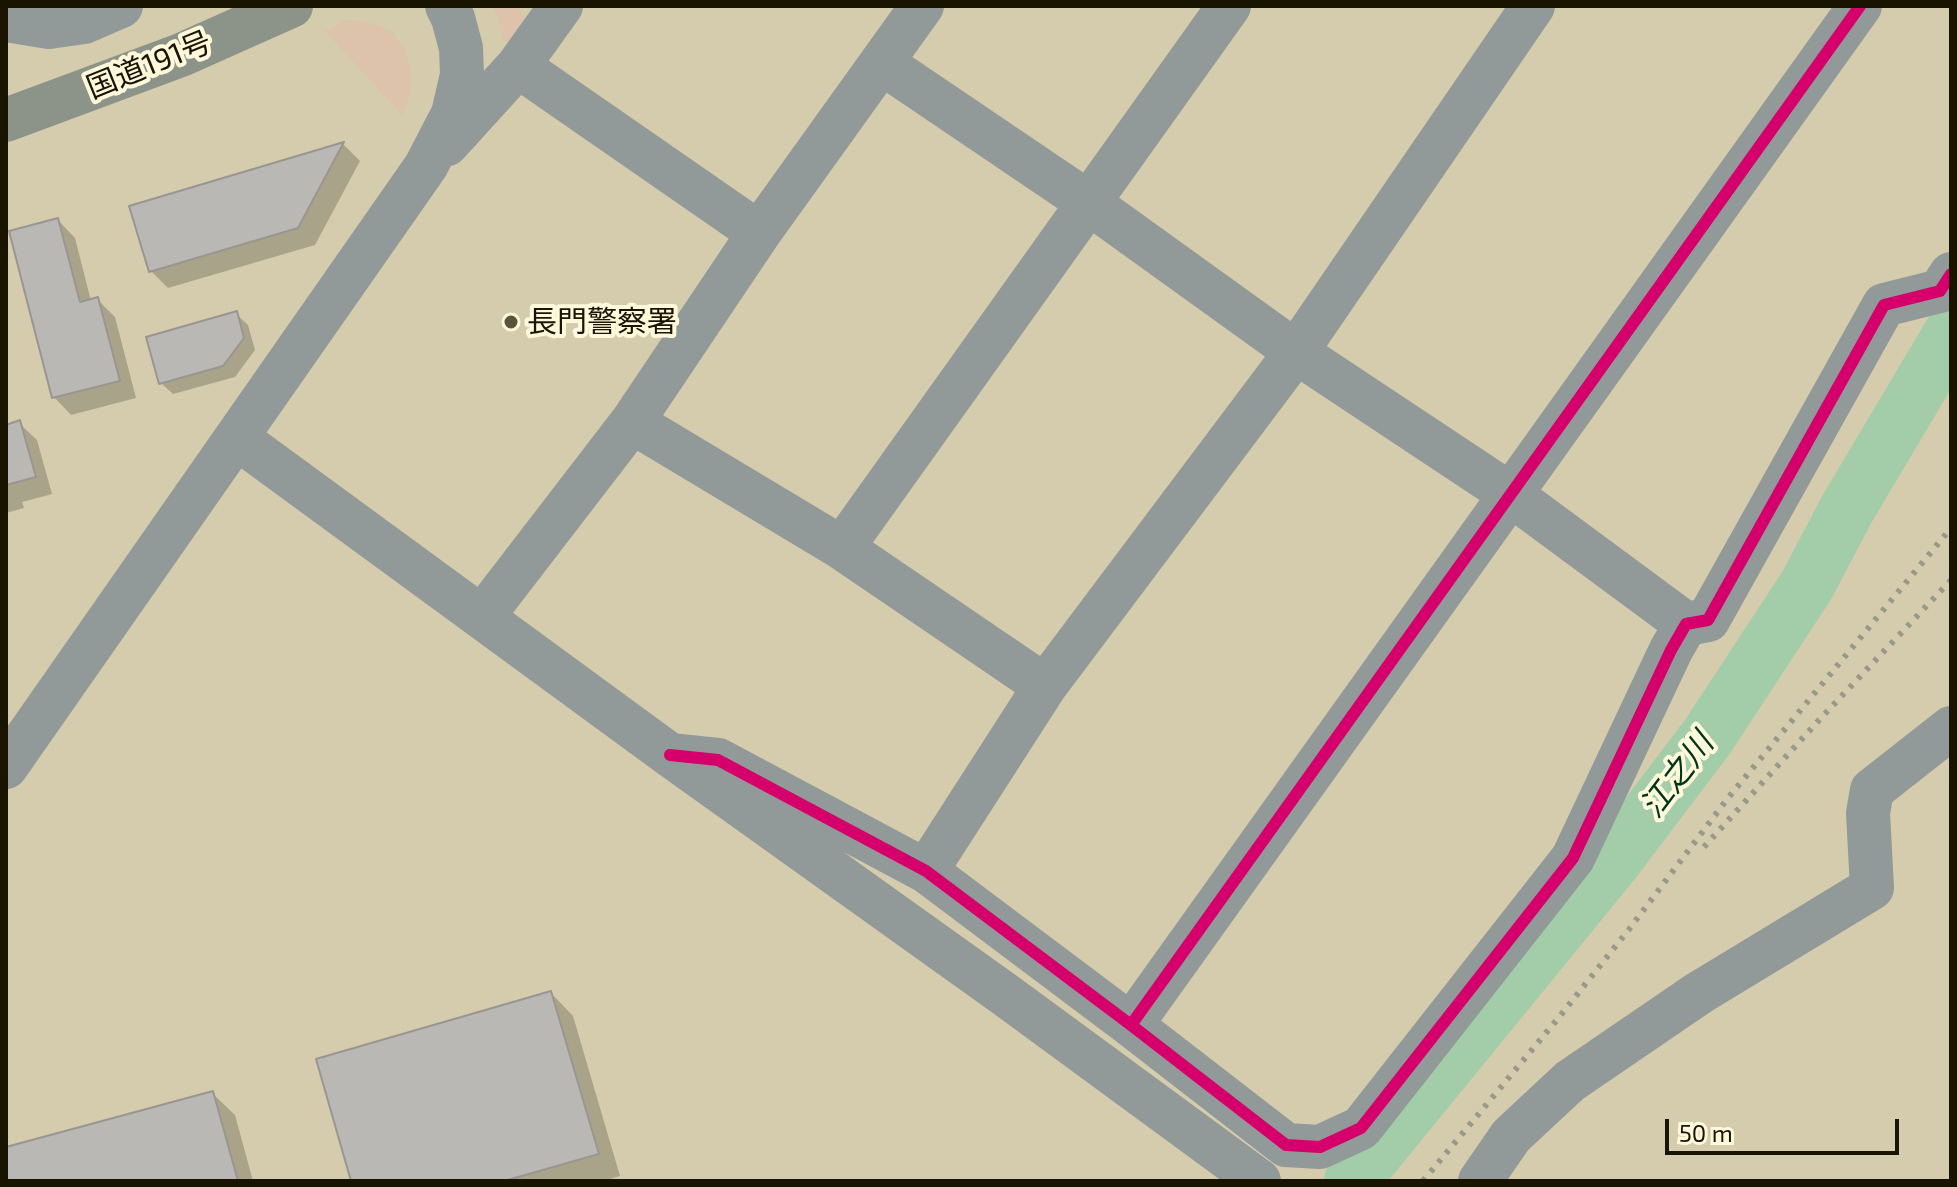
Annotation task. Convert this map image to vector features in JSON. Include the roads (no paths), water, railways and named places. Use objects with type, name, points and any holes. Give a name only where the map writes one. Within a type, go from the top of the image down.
[{"type":"highway","name":"国道191号","points":[[6,107],[227,6]]},
{"type":"highway","name":"国道191号","points":[[6,120],[181,55],[291,6]]},
{"type":"street","points":[[6,20],[49,27],[84,22],[121,6]]},
{"type":"street","points":[[6,767],[426,166],[453,114],[462,75],[461,48],[447,6]]},
{"type":"street","points":[[426,166],[518,66],[561,6]]},
{"type":"street","points":[[482,617],[632,422],[759,233],[922,6]]},
{"type":"street","points":[[842,548],[1229,6]]},
{"type":"street","points":[[926,871],[1045,686],[1296,352],[1533,6]]},
{"type":"street","points":[[1131,1025],[1860,6]]},
{"type":"street","points":[[882,63],[1089,203],[1296,352],[1510,494],[1686,624],[1708,620],[1884,305],[1940,291],[1951,274]]},
{"type":"street","points":[[518,66],[759,233]]},
{"type":"street","points":[[632,422],[842,548],[1045,686]]},
{"type":"street","points":[[237,438],[1259,1181]]},
{"type":"street","points":[[670,755],[718,760],[926,871],[1286,1145],[1320,1147],[1361,1128],[1573,858],[1686,624]]},
{"type":"street","points":[[1480,1181],[1511,1136],[1570,1081],[1699,993],[1872,888],[1868,813],[1872,790],[1951,728]]},
{"type":"waterway","name":"江之川","points":[[1352,1181],[1611,864],[1708,736],[1807,585],[1847,509],[1951,334]]},
{"type":"railway","points":[[1423,1181],[1560,1016],[1728,798],[1951,528]]},
{"type":"railway","points":[[1704,847],[1951,580]]},
{"type":"place","name":"長門警察署","points":[[511,322]]}]
